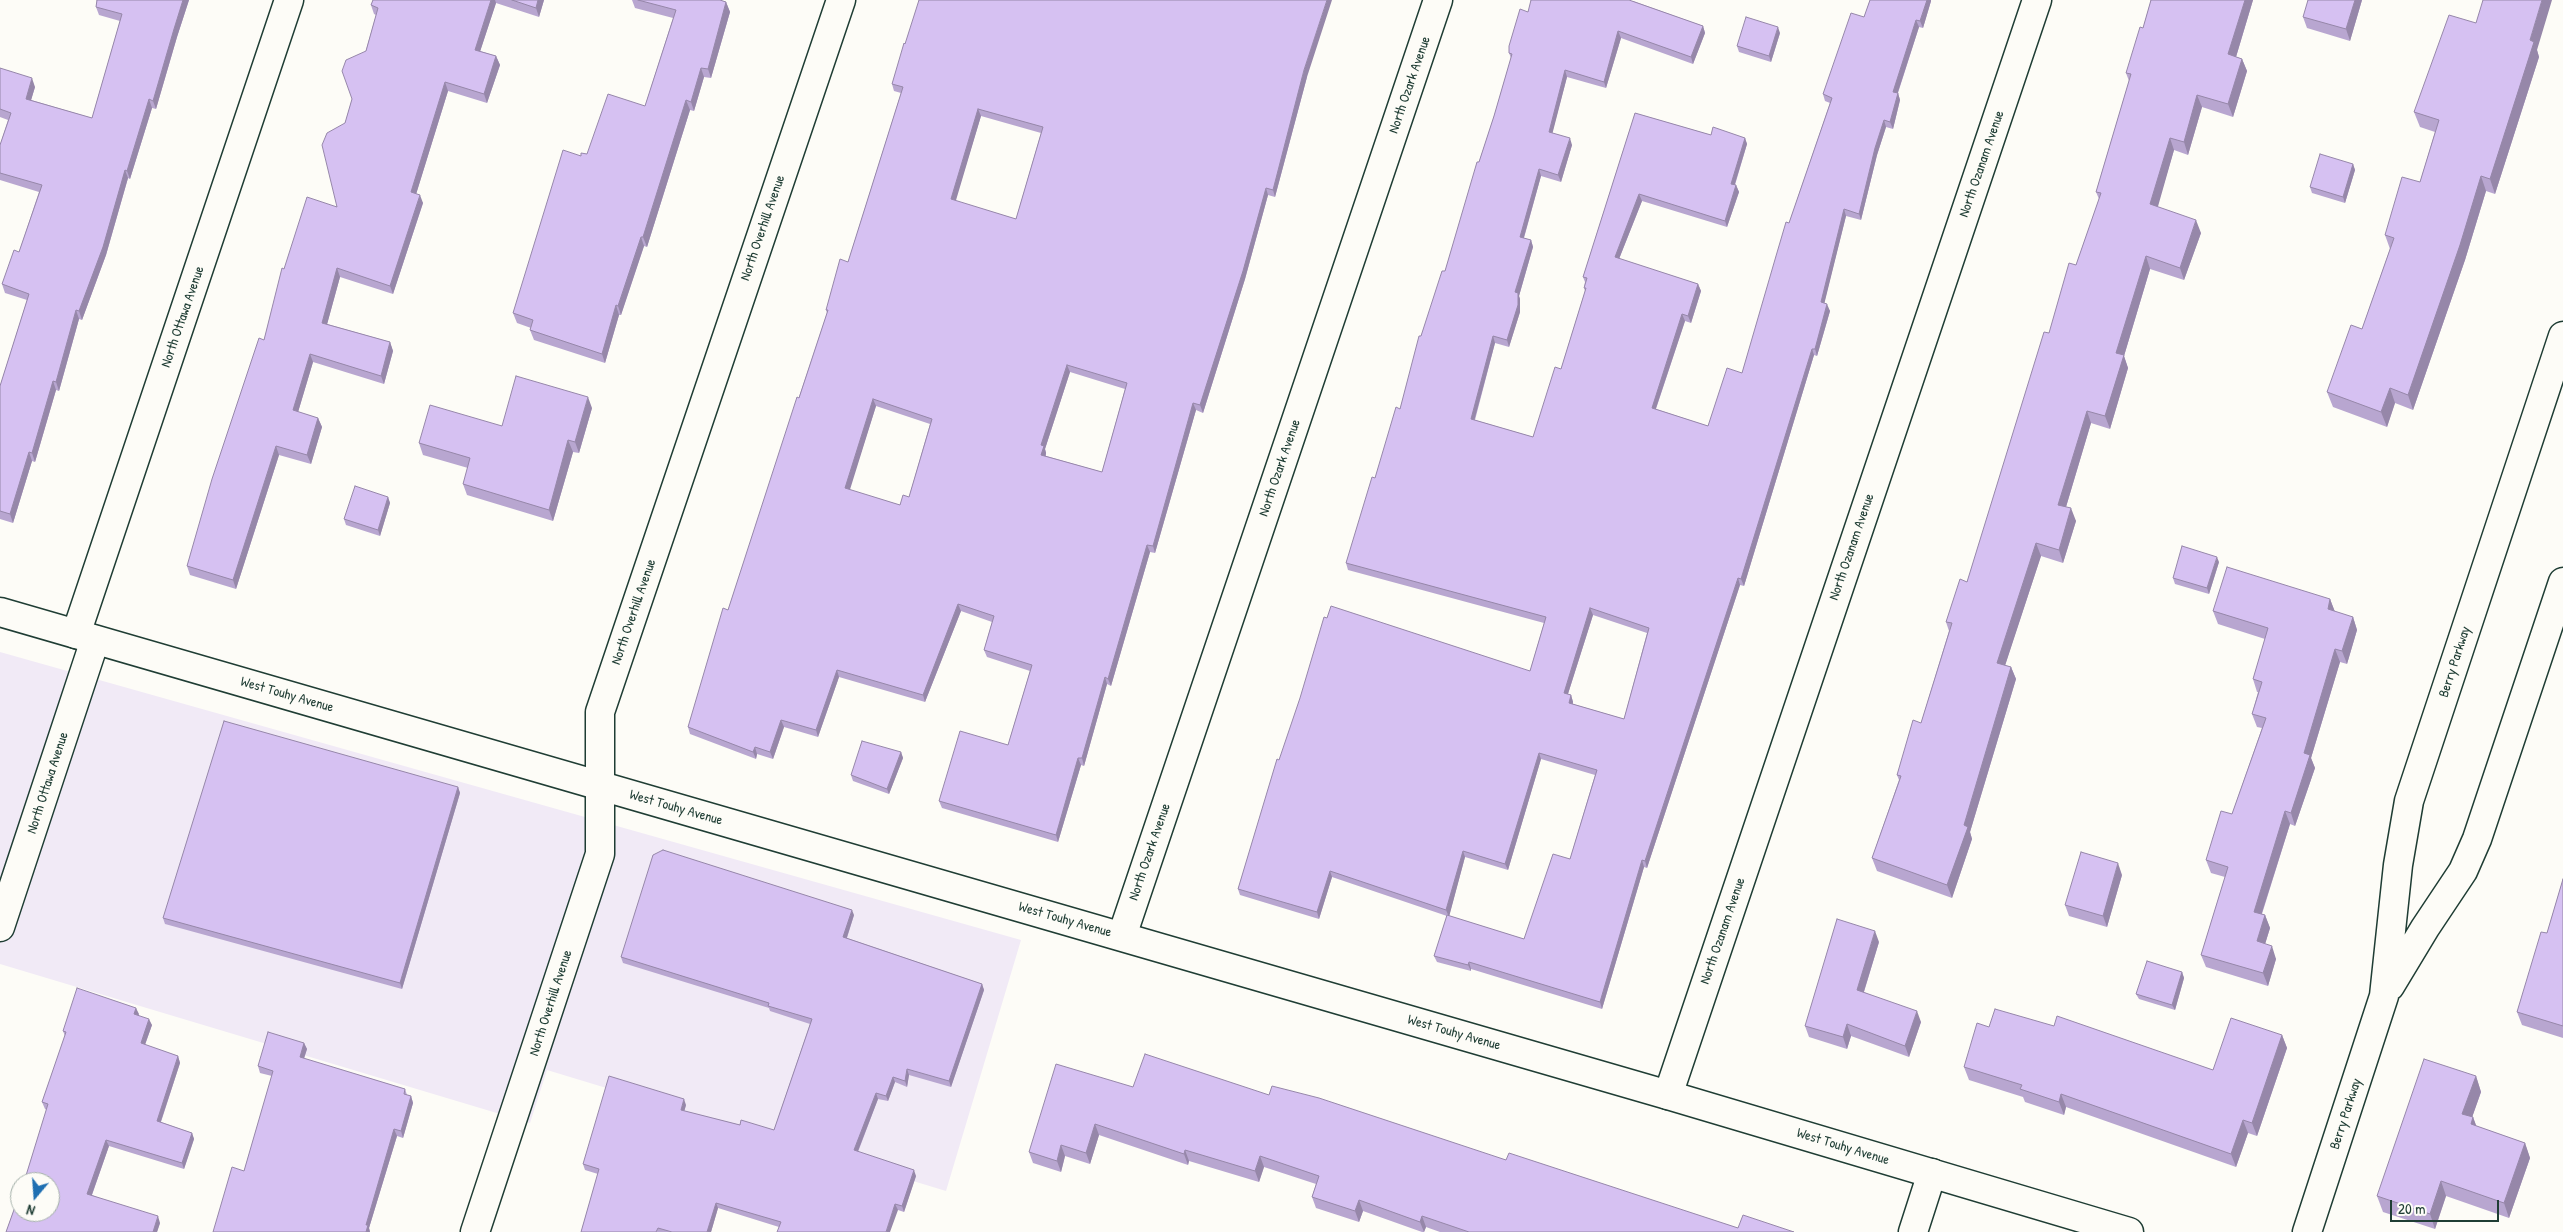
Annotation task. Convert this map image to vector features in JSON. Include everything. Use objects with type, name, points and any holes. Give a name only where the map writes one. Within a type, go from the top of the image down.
[{"type":"street","name":"North Ottawa Avenue","points":[[0,927],[86,637],[289,0]]},
{"type":"street","name":"North Overhill Avenue","points":[[475,1232],[600,854],[600,712],[841,0]]},
{"type":"street","name":"North Ozark Avenue","points":[[1122,936],[1438,0]]},
{"type":"street","name":"North Ozanam Avenue","points":[[1668,1095],[2037,0]]},
{"type":"street","name":"Berry Parkway","points":[[2307,1232],[2384,996],[2394,922],[2398,865],[2409,801],[2563,336]]},
{"type":"street","name":"Berry Parkway","points":[[2384,996],[2424,928],[2463,871],[2474,847],[2563,582]]},
{"type":"street","name":"West Touhy Avenue","points":[[0,612],[1668,1095],[2129,1232]]},
{"type":"street","points":[[1913,1232],[1932,1173]]},
{"type":"shaded area","points":[[0,652],[1021,940],[946,1191],[547,1070],[530,1123],[0,964]]},
{"type":"building","points":[[97,0],[183,0],[153,101],[149,99],[127,171],[125,170],[103,247],[79,311],[76,310],[56,382],[53,381],[32,453],[29,452],[10,514],[0,511],[0,386],[29,294],[2,284],[14,250],[19,252],[42,185],[0,173],[0,145],[11,113],[0,109],[0,68],[32,78],[26,99],[92,118],[122,14],[96,7]]},
{"type":"building","points":[[373,0],[491,0],[475,50],[496,56],[484,94],[445,82],[411,192],[420,195],[390,286],[337,268],[322,323],[390,342],[381,376],[310,354],[293,410],[318,418],[307,455],[276,446],[233,580],[187,566],[212,479],[259,338],[264,340],[282,268],[284,269],[307,197],[337,207],[322,145],[327,133],[345,123],[352,99],[342,71],[346,60],[366,51],[378,8],[371,5]]},
{"type":"building","points":[[512,0],[538,0],[536,8]]},
{"type":"building","points":[[638,0],[720,0],[726,2],[708,69],[701,68],[691,102],[686,100],[643,237],[641,237],[618,306],[616,305],[602,354],[530,330],[533,320],[513,313],[563,150],[581,156],[581,153],[587,154],[608,94],[645,106],[676,10]]},
{"type":"building","points":[[919,0],[1327,0],[1304,70],[1273,190],[1266,188],[1243,271],[1200,405],[1193,403],[1153,546],[1147,545],[1108,679],[1105,677],[1082,758],[1078,758],[1056,835],[939,801],[960,731],[1008,745],[1032,665],[984,650],[994,616],[958,604],[923,695],[837,670],[816,730],[781,720],[770,752],[755,747],[753,752],[688,727],[723,608],[728,610],[797,397],[799,398],[828,310],[826,310],[840,259],[848,262],[903,87],[892,84]],"holes":[[[978,109],[1043,127],[1016,219],[951,199]],[[1067,365],[1127,383],[1102,472],[1041,455],[1044,446],[1041,445]],[[873,399],[932,419],[909,497],[903,495],[900,505],[845,488]]]},
{"type":"building","points":[[1531,0],[1629,0],[1703,26],[1691,57],[1618,31],[1604,82],[1565,70],[1549,132],[1570,138],[1558,175],[1539,169],[1520,237],[1531,240],[1515,292],[1518,293],[1518,305],[1507,340],[1493,336],[1471,419],[1533,437],[1555,367],[1561,369],[1586,288],[1584,288],[1587,278],[1583,277],[1635,113],[1711,135],[1713,127],[1745,138],[1731,184],[1736,185],[1725,221],[1639,194],[1615,257],[1698,284],[1688,316],[1682,314],[1652,408],[1708,426],[1727,368],[1742,373],[1786,222],[1789,223],[1832,98],[1823,94],[1851,13],[1864,17],[1870,0],[1927,0],[1920,21],[1916,20],[1893,92],[1898,93],[1890,122],[1884,120],[1875,148],[1859,214],[1844,209],[1821,302],[1827,304],[1815,349],[1812,349],[1741,579],[1738,578],[1645,861],[1642,860],[1600,1002],[1469,962],[1468,965],[1434,956],[1447,915],[1524,939],[1553,854],[1570,859],[1597,770],[1539,753],[1505,864],[1463,851],[1446,910],[1330,871],[1317,912],[1238,889],[1277,759],[1279,760],[1300,698],[1324,617],[1327,618],[1331,606],[1530,671],[1546,617],[1346,563],[1372,477],[1375,478],[1396,407],[1400,409],[1419,336],[1421,336],[1442,271],[1445,271],[1477,162],[1479,162],[1494,116],[1512,54],[1509,53],[1509,46],[1520,9],[1528,12]],"holes":[[[1590,608],[1649,628],[1624,719],[1569,703],[1571,695],[1564,693]]]},
{"type":"building","points":[[2151,0],[2245,0],[2228,54],[2242,59],[2228,104],[2197,95],[2184,142],[2170,138],[2150,204],[2196,220],[2180,268],[2146,256],[2116,353],[2124,355],[2105,416],[2087,411],[2058,505],[2071,508],[2059,550],[2036,543],[1997,663],[2011,667],[1964,825],[1968,827],[1947,885],[1872,858],[1901,776],[1897,775],[1913,720],[1921,723],[1952,623],[1946,622],[1960,579],[1967,582],[2044,332],[2049,333],[2069,263],[2076,265],[2101,193],[2096,192],[2131,74],[2126,73],[2140,27],[2143,28]]},
{"type":"building","points":[[2308,0],[2355,0],[2346,29],[2303,17]]},
{"type":"building","points":[[2483,0],[2542,0],[2530,40],[2534,42],[2490,179],[2481,176],[2460,245],[2408,395],[2390,388],[2381,412],[2327,392],[2351,325],[2362,329],[2394,238],[2385,235],[2402,177],[2420,182],[2439,120],[2414,112],[2449,15],[2476,23]]},
{"type":"building","points":[[1746,17],[1778,27],[1769,56],[1737,46]]},
{"type":"building","points":[[2320,154],[2353,164],[2343,197],[2310,187]]},
{"type":"building","points":[[516,376],[588,397],[575,442],[568,440],[549,510],[463,484],[470,458],[419,443],[430,405],[502,426]]},
{"type":"building","points":[[355,486],[388,497],[378,530],[344,519]]},
{"type":"building","points":[[2182,546],[2217,557],[2207,588],[2173,578]]},
{"type":"building","points":[[2227,567],[2330,599],[2328,609],[2353,617],[2342,651],[2335,649],[2304,753],[2310,755],[2291,813],[2285,811],[2254,912],[2265,915],[2257,941],[2272,946],[2263,973],[2201,955],[2228,867],[2206,860],[2221,811],[2232,814],[2266,718],[2252,714],[2262,682],[2253,679],[2268,628],[2213,611]]},
{"type":"building","points":[[224,721],[458,787],[400,983],[163,918]]},
{"type":"building","points":[[862,741],[901,752],[887,789],[851,775]]},
{"type":"building","points":[[663,850],[852,910],[843,937],[982,984],[949,1081],[907,1069],[905,1081],[893,1077],[886,1096],[876,1093],[854,1150],[914,1170],[902,1206],[895,1204],[886,1232],[777,1232],[781,1222],[716,1203],[707,1232],[672,1232],[658,1228],[656,1232],[581,1232],[599,1169],[583,1164],[609,1076],[684,1099],[681,1110],[740,1125],[741,1120],[774,1130],[812,1019],[768,1006],[769,1003],[621,957],[653,855]]},
{"type":"building","points":[[2081,852],[2118,863],[2103,916],[2065,905]]},
{"type":"building","points":[[2563,879],[2563,1026],[2517,1012],[2541,932],[2547,933]]},
{"type":"building","points":[[1837,919],[1875,931],[1857,990],[1917,1011],[1905,1046],[1847,1024],[1843,1037],[1805,1026]]},
{"type":"building","points":[[2147,961],[2182,972],[2172,1005],[2136,994]]},
{"type":"building","points":[[77,988],[136,1008],[134,1014],[149,1019],[141,1043],[178,1056],[157,1121],[192,1133],[182,1163],[106,1140],[87,1194],[158,1216],[153,1232],[6,1232],[10,1221],[60,1222],[60,1172],[27,1172],[48,1104],[42,1102],[66,1032],[63,1031]]},
{"type":"building","points":[[1995,1009],[2054,1026],[2057,1016],[2213,1070],[2231,1018],[2282,1035],[2252,1123],[2243,1120],[2231,1154],[2061,1094],[2059,1102],[2020,1089],[2022,1085],[1964,1067],[1977,1023],[1989,1027]]},
{"type":"building","points":[[268,1032],[304,1043],[300,1057],[405,1089],[404,1094],[411,1096],[401,1131],[394,1129],[366,1225],[368,1225],[366,1232],[213,1232],[232,1167],[244,1171],[273,1071],[258,1066]]},
{"type":"building","points":[[1145,1054],[1269,1095],[1272,1086],[1319,1098],[1506,1160],[1509,1153],[1738,1228],[1743,1215],[1794,1232],[1469,1232],[1422,1216],[1420,1222],[1359,1200],[1355,1211],[1312,1197],[1319,1176],[1260,1156],[1255,1171],[1185,1150],[1184,1154],[1095,1124],[1086,1153],[1061,1145],[1057,1161],[1029,1152],[1056,1064],[1133,1087]]},
{"type":"building","points":[[2424,1059],[2476,1076],[2462,1114],[2473,1117],[2471,1124],[2525,1143],[2504,1203],[2441,1181],[2430,1214],[2377,1196]]}]
